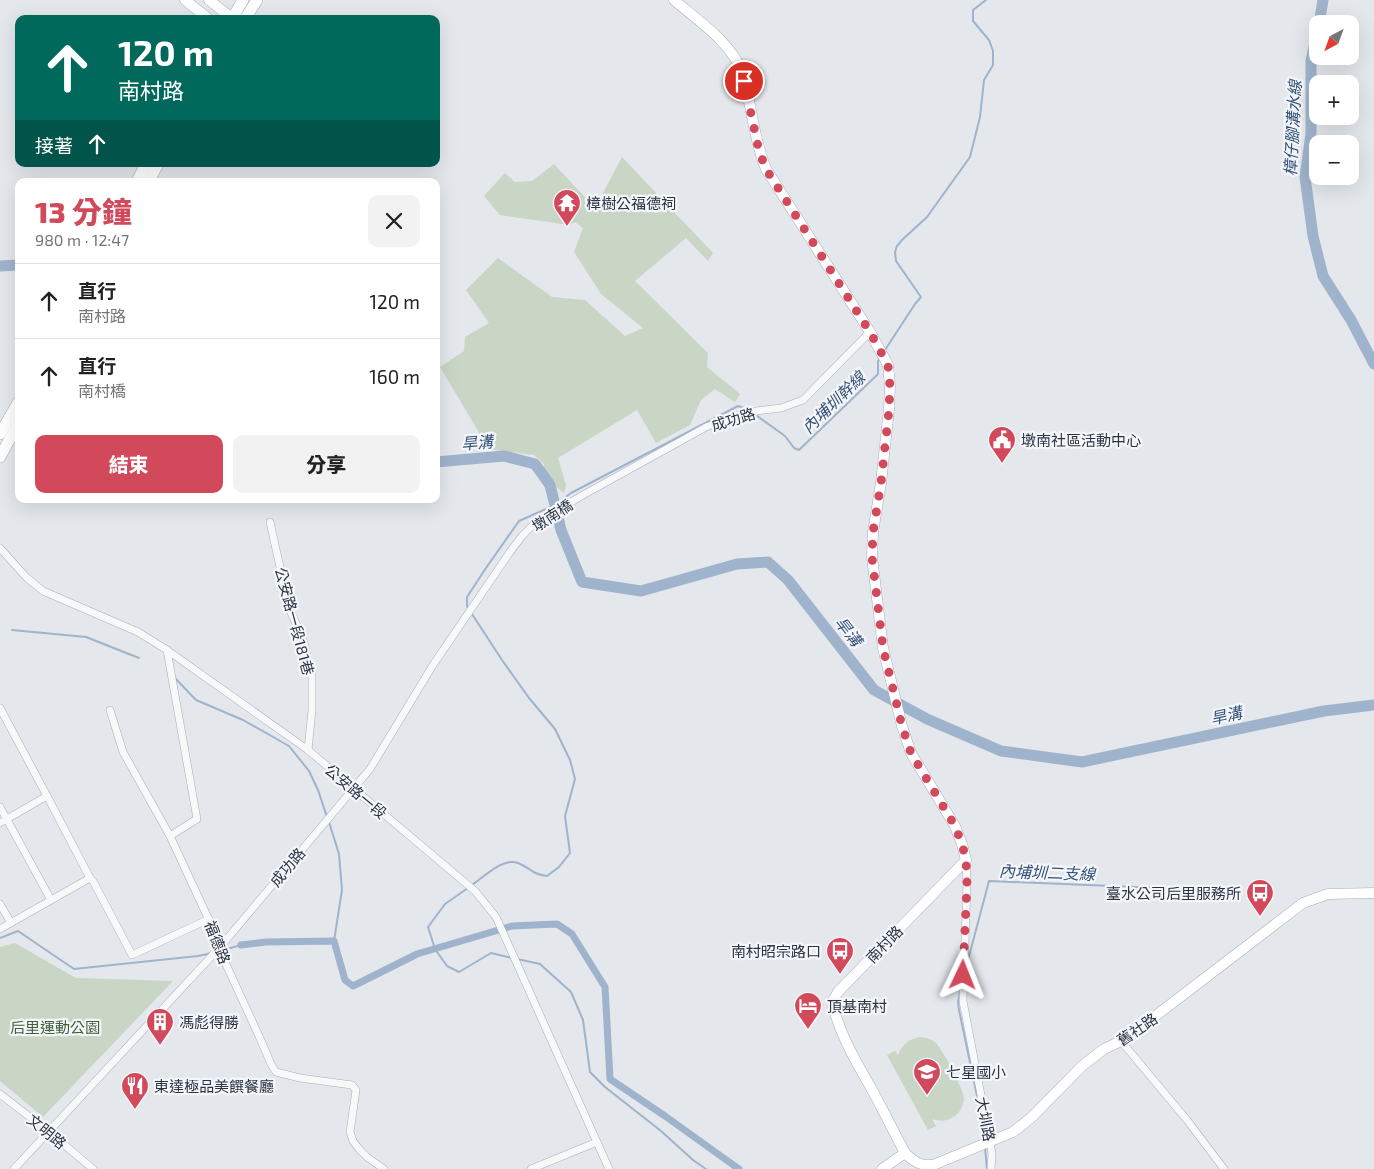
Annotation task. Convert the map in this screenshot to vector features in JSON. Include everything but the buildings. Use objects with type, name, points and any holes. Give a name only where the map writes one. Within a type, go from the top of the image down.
[{"type":"main road","points":[[234,15],[243,0]]},
{"type":"main road","points":[[248,15],[257,0]]},
{"type":"main road","points":[[150,178],[156,167]]},
{"type":"main road","points":[[0,434],[15,408]]},
{"type":"main road","points":[[0,457],[15,429]]},
{"type":"street","points":[[185,0],[204,15]]},
{"type":"street","points":[[209,0],[227,15]]},
{"type":"street","points":[[674,0],[715,36],[731,53],[741,71],[759,151],[766,169],[870,332],[888,365],[890,386],[889,410],[873,532],[872,557],[883,648],[893,694],[911,753],[955,826],[966,860]]},
{"type":"street","name":"成功路","points":[[584,495],[706,428],[748,412],[781,408],[803,400],[870,332]]},
{"type":"street","name":"墩南橋","points":[[522,536],[535,523],[584,495]]},
{"type":"street","name":"公安路一段181巷","points":[[270,522],[289,608],[303,640],[312,677],[312,710],[308,750]]},
{"type":"street","name":"成功路","points":[[14,1169],[221,946],[354,789],[370,769],[438,657],[522,536]]},
{"type":"street","name":"公安路一段","points":[[0,548],[26,577],[43,591],[138,632],[167,650],[308,750],[475,891],[496,917],[609,1169]]},
{"type":"street","points":[[167,650],[197,819],[170,836]]},
{"type":"street","points":[[0,708],[132,955],[209,919]]},
{"type":"street","name":"福德路","points":[[110,710],[123,752],[170,836],[221,946],[224,960],[271,1064],[276,1072],[300,1078],[352,1085],[356,1090],[350,1132],[358,1149],[384,1169]]},
{"type":"street","points":[[3,821],[47,796]]},
{"type":"street","points":[[0,806],[3,821],[51,900]]},
{"type":"street","name":"大圳路","points":[[966,860],[967,884],[963,1001],[990,1142],[992,1154],[991,1169]]},
{"type":"street","name":"南村路","points":[[905,1153],[848,1048],[837,1022],[832,1002],[838,992],[966,860]]},
{"type":"street","points":[[0,930],[90,878]]},
{"type":"street","name":"舊社路","points":[[905,1153],[919,1164],[933,1165],[1013,1132],[1033,1116],[1082,1066],[1104,1049],[1141,1028],[1304,903],[1328,894],[1374,893]]},
{"type":"street","points":[[0,904],[11,923]]},
{"type":"street","points":[[1120,1041],[1188,1120],[1224,1169]]},
{"type":"street","name":"文明路","points":[[0,1094],[93,1169]]},
{"type":"street","points":[[531,1169],[597,1142]]},
{"type":"street","points":[[882,1169],[905,1153]]},
{"type":"green space","points":[[622,157],[713,253],[708,261],[686,238],[635,281],[708,353],[707,367],[740,394],[735,402],[715,389],[701,400],[690,425],[656,443],[637,410],[558,458],[566,485],[564,493],[542,476],[544,464],[534,455],[495,450],[487,446],[440,367],[464,351],[465,337],[489,323],[466,290],[498,258],[552,297],[585,300],[625,336],[643,328],[601,294],[574,252],[583,228],[575,222],[569,225],[500,215],[484,196],[505,173],[515,182],[532,181],[554,164],[595,208]]},
{"type":"green space","name":"后里運動公園","points":[[15,943],[76,978],[173,981],[43,1117],[0,1081],[0,947]]},
{"type":"green space","points":[[922,1037],[936,1043],[939,1047],[957,1079],[964,1099],[961,1109],[955,1116],[944,1120],[932,1119],[936,1126],[928,1130],[887,1055],[895,1051],[898,1055],[907,1042]]},
{"type":"waterway","name":"內埔圳幹線","points":[[885,350],[921,297],[896,261],[895,252],[897,246],[927,217],[970,157],[980,117],[984,80],[993,65],[993,51],[989,40],[973,21],[973,10],[986,0]]},
{"type":"waterway","name":"樟仔腳溝水線","points":[[1320,15],[1323,0]]},
{"type":"waterway","name":"樟仔腳溝水線","points":[[1311,65],[1311,134],[1305,177],[1313,236],[1323,276],[1351,320],[1374,364]]},
{"type":"waterway","name":"旱溝","points":[[0,266],[15,265]]},
{"type":"waterway","name":"內埔圳幹線","points":[[753,413],[785,436],[794,448],[799,450],[878,374],[878,361],[880,358]]},
{"type":"waterway","name":"內埔圳幹線","points":[[469,610],[467,597],[519,521],[555,505],[571,493],[738,406],[747,409]]},
{"type":"waterway","name":"旱溝","points":[[440,462],[504,456],[535,464],[550,485],[561,530],[582,582],[641,591],[737,564],[768,562],[788,580],[874,690],[927,719],[1001,751],[1082,762],[1324,711],[1374,705]]},
{"type":"waterway","points":[[472,614],[529,698],[555,729],[570,760],[575,779],[565,816],[570,853],[559,867],[547,876],[538,874],[518,863],[506,863],[500,865],[472,885]]},
{"type":"waterway","points":[[12,630],[86,637],[139,658]]},
{"type":"waterway","points":[[174,677],[196,700],[243,720],[289,746],[309,771],[327,817]]},
{"type":"waterway","points":[[329,822],[339,854],[342,890],[334,941]]},
{"type":"waterway","name":"內埔圳二支線","points":[[968,960],[989,881],[1159,888]]},
{"type":"waterway","points":[[468,888],[445,904],[428,927],[435,949],[447,966],[459,972],[491,953],[512,958]]},
{"type":"waterway","points":[[241,945],[266,942],[334,941],[345,980],[353,986],[417,954],[512,926],[557,924],[572,934],[605,987],[610,1079],[739,1169]]},
{"type":"waterway","points":[[0,938],[18,931],[74,969],[212,953]]},
{"type":"waterway","points":[[223,950],[241,945]]},
{"type":"waterway","points":[[517,959],[540,964],[571,992],[583,1020],[590,1072],[605,1087],[706,1169]]},
{"type":"waterway","name":"內埔圳二支線","points":[[960,992],[959,1010],[981,1115],[984,1139]]},
{"type":"waterway","name":"內埔圳二支線","points":[[985,1147],[987,1169]]},
{"type":"place","name":"樟樹公福德祠","points":[[567,227]]},
{"type":"place","name":"墩南社區活動中心","points":[[1002,464]]},
{"type":"place","name":"臺水公司后里服務所","points":[[1260,917]]},
{"type":"place","name":"南村昭宗路口","points":[[840,975]]},
{"type":"place","name":"頂基南村","points":[[808,1030]]},
{"type":"place","name":"馮彪得勝","points":[[160,1046]]},
{"type":"place","name":"七星國小","points":[[927,1096]]},
{"type":"place","name":"東達極品美饌餐廳","points":[[135,1110]]},
{"type":"route","points":[[744,81],[762,162],[870,332],[888,365],[890,386],[889,410],[881,483],[873,532],[872,557],[883,648],[893,694],[911,753],[955,826],[966,860],[967,884],[963,975]]}]
